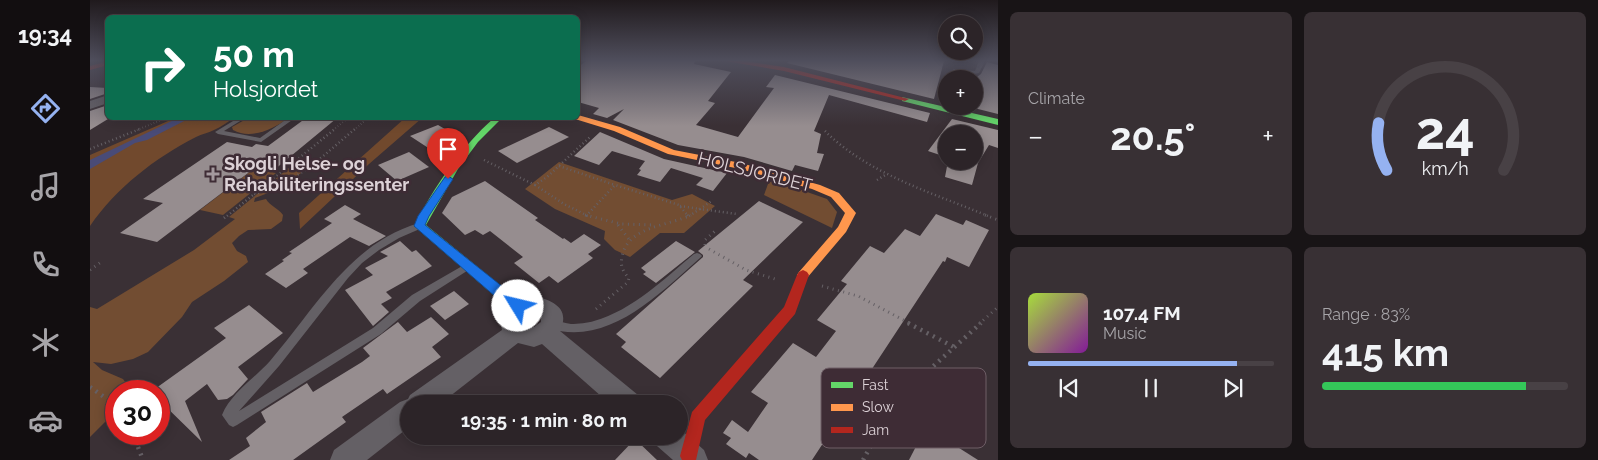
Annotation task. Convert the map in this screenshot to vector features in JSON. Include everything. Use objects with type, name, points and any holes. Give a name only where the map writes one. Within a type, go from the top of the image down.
[{"type":"street","points":[[845,82],[998,122]]},
{"type":"street","points":[[90,105],[105,100]]},
{"type":"street","name":"HOLSJORDET","points":[[580,118],[672,152],[781,176],[816,187],[836,195],[851,213],[842,229],[798,282],[790,310],[689,419],[692,458]]},
{"type":"street","points":[[495,120],[484,129],[468,151],[429,206],[420,226],[517,308]]},
{"type":"street","points":[[525,304],[541,304],[552,313],[553,319],[549,329],[534,338],[526,337],[516,332],[510,323],[510,317],[517,308],[525,304]]},
{"type":"street","points":[[549,329],[619,395]]},
{"type":"street","points":[[431,395],[516,332]]},
{"type":"street","points":[[344,460],[400,419]]},
{"type":"street","name":"HOLSJORDET","points":[[677,445],[692,458]]},
{"type":"lane","points":[[239,120],[218,132],[261,140],[289,120]]},
{"type":"lane","points":[[420,226],[377,245],[342,278],[298,337],[262,378],[239,399],[228,415],[233,421],[377,331],[416,298],[468,267]]},
{"type":"lane","points":[[549,329],[577,329],[623,315],[697,256]]},
{"type":"path","points":[[90,149],[161,120]]},
{"type":"path","points":[[224,218],[346,120]]},
{"type":"path","points":[[253,194],[262,194],[309,166],[366,120]]},
{"type":"path","points":[[535,185],[559,166],[603,125]]},
{"type":"path","points":[[825,131],[842,148],[888,174],[998,220]]},
{"type":"path","points":[[468,151],[535,185],[561,203],[586,216],[618,225],[656,225]]},
{"type":"path","points":[[559,166],[680,206],[737,214]]},
{"type":"path","points":[[877,180],[888,174]]},
{"type":"path","points":[[586,216],[614,185]]},
{"type":"path","points":[[591,312],[628,282],[629,278],[624,274],[621,267],[621,256],[623,250],[630,242],[642,232],[656,225],[688,216],[713,200]]},
{"type":"path","points":[[680,206],[688,216]]},
{"type":"path","points":[[618,225],[626,233],[630,242]]},
{"type":"path","points":[[715,231],[705,240],[704,244],[707,248],[746,270],[773,280],[831,288],[858,296],[954,347]]},
{"type":"path","points":[[697,256],[707,248]]},
{"type":"path","points":[[90,270],[101,262]]},
{"type":"path","points":[[931,368],[998,307]]},
{"type":"path","points":[[90,386],[105,397]]},
{"type":"path","points":[[138,445],[143,460]]},
{"type":"path","points":[[863,460],[870,448]]},
{"type":"shaded area","points":[[170,120],[231,120],[217,129],[181,145],[151,164],[112,199],[90,226],[90,155]]},
{"type":"shaded area","points":[[244,120],[285,120],[276,126],[255,133],[240,133],[233,130],[232,127]]},
{"type":"shaded area","points":[[403,120],[420,120],[369,164],[300,229],[299,213]]},
{"type":"shaded area","points":[[301,158],[313,164],[281,188],[255,198],[254,202],[266,199],[283,215],[282,221],[271,229],[248,230],[239,236],[232,243],[237,251],[246,256],[248,262],[224,281],[192,302],[182,317],[148,352],[133,359],[111,364],[93,362],[102,370],[124,380],[105,380],[105,422],[90,437],[90,307],[97,309],[194,250],[235,219],[229,217]]},
{"type":"shaded area","points":[[559,162],[672,200],[692,194],[715,206],[684,233],[660,233],[630,257],[615,250],[604,239],[605,231],[555,209],[525,189]]},
{"type":"shaded area","points":[[255,168],[276,173],[223,215],[200,210]]},
{"type":"shaded area","points":[[773,180],[827,199],[837,212],[832,228],[764,195],[768,184]]},
{"type":"water","points":[[174,120],[186,120],[147,140],[135,143],[90,169],[90,160]]},
{"type":"building","points":[[580,82],[723,82],[708,101],[715,103],[696,125],[738,137],[774,88],[766,87],[769,82],[805,82],[930,113],[927,122],[829,95],[814,131],[821,134],[817,153],[824,154],[818,171],[795,165],[792,171],[744,157],[678,145],[613,120],[624,109],[607,118],[593,114],[599,108],[580,103]]},
{"type":"building","points":[[866,82],[938,82],[934,99]]},
{"type":"building","points":[[983,82],[998,82],[998,114],[983,110]]},
{"type":"building","points":[[90,87],[105,88],[105,94],[90,99]]},
{"type":"building","points":[[105,106],[106,120],[90,130],[90,111]]},
{"type":"building","points":[[952,119],[977,125],[948,125]]},
{"type":"building","points":[[303,120],[335,120],[274,170],[256,167],[157,242],[120,233],[163,203],[143,199],[227,142],[252,147],[256,144],[268,146]]},
{"type":"building","points":[[438,125],[462,139],[459,144],[436,153],[410,136]]},
{"type":"building","points":[[983,126],[998,130],[998,148],[989,145],[983,155]]},
{"type":"building","points":[[549,127],[569,137],[517,163],[498,151]]},
{"type":"building","points":[[600,132],[664,159],[727,173],[713,191],[696,185],[703,178],[671,168],[660,182],[637,175],[645,161],[612,151],[599,165],[574,156]]},
{"type":"building","points":[[938,138],[938,154],[928,151]]},
{"type":"building","points":[[409,152],[429,167],[397,181],[378,165]]},
{"type":"building","points":[[946,170],[976,170],[972,185],[945,177]]},
{"type":"building","points":[[485,181],[538,218],[535,220],[563,239],[571,243],[584,234],[601,245],[588,254],[593,258],[558,283],[549,276],[539,283],[514,263],[523,257],[490,231],[483,235],[475,230],[465,235],[442,213],[452,197]]},
{"type":"building","points":[[759,201],[803,222],[743,280],[753,286],[660,378],[621,347],[626,342],[616,334],[703,257],[698,251]]},
{"type":"building","points":[[345,205],[361,214],[353,219],[386,236],[369,246],[350,237],[303,269],[308,273],[286,288],[265,274],[284,261],[282,260],[292,253],[289,252],[332,223],[324,219]]},
{"type":"building","points":[[936,214],[963,225],[966,220],[989,230],[969,267],[947,257],[945,262],[943,261],[873,368],[821,368],[821,446],[812,460],[759,460],[749,453],[746,458],[726,444],[731,438],[723,433],[732,420],[748,432],[768,403],[751,392],[793,343],[816,357],[836,331],[817,320],[847,284],[841,281],[870,246],[884,253],[905,229],[920,236]]},
{"type":"building","points":[[400,241],[412,252],[416,250],[432,266],[386,292],[392,298],[381,304],[389,312],[373,326],[345,290],[373,275],[365,268],[388,256],[380,252]]},
{"type":"building","points":[[676,241],[695,252],[656,283],[643,274],[646,272],[641,268]]},
{"type":"building","points":[[454,291],[469,304],[445,320],[430,306]]},
{"type":"building","points":[[249,305],[283,333],[238,367],[248,379],[233,395],[227,399],[218,400],[207,384],[185,401],[202,442],[170,411],[170,380],[167,380],[226,338],[214,328]]},
{"type":"building","points":[[431,317],[449,334],[432,347],[441,357],[387,394],[383,389],[342,417],[346,422],[293,460],[229,460],[250,446],[246,438],[266,422],[261,412],[307,383],[313,392],[362,362],[370,356],[363,348],[398,322],[407,332]]},
{"type":"building","points":[[629,445],[641,445],[657,460],[615,460]]},
{"type":"building","points":[[915,448],[959,448],[978,460],[909,460]]},
{"type":"traffic: fast","points":[[905,99],[998,122]]},
{"type":"traffic: fast","points":[[496,120],[475,140],[454,168],[435,197],[420,226],[517,307]]},
{"type":"traffic: slow","points":[[580,118],[617,129],[671,152],[741,166],[816,187],[835,195],[851,213],[842,229],[803,275]]},
{"type":"traffic: jam","points":[[838,82],[905,99]]},
{"type":"traffic: jam","points":[[689,456],[698,417],[790,310],[803,275]]},
{"type":"place","name":"Skogli Helse- og Rehabiliteringssenter","points":[[213,174]]},
{"type":"route","points":[[448,179],[423,216],[420,226],[517,308],[518,306]]}]
